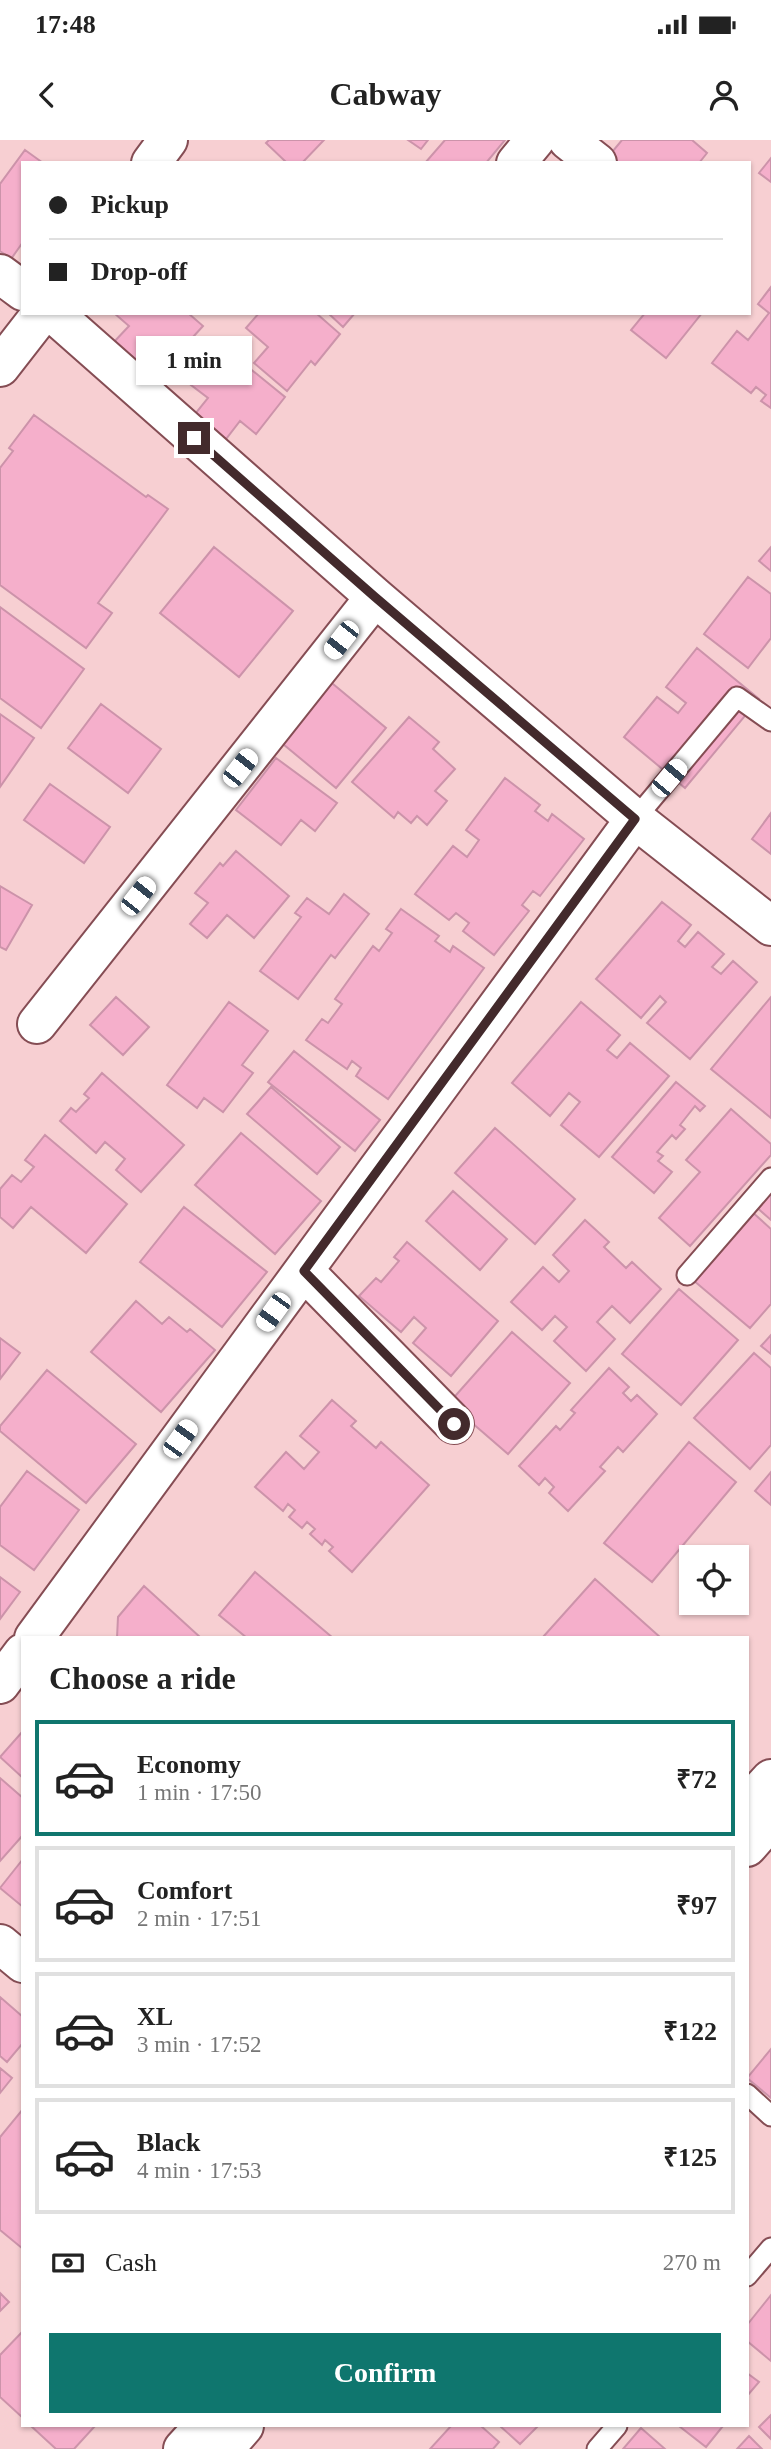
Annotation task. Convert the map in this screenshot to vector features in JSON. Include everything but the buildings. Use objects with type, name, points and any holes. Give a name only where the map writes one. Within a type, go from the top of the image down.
[{"type":"street","points":[[152,161],[168,140]]},
{"type":"street","points":[[518,161],[535,140]]},
{"type":"street","points":[[568,140],[594,161]]},
{"type":"street","points":[[0,274],[21,289]]},
{"type":"street","points":[[0,366],[40,315]]},
{"type":"street","points":[[54,315],[375,597],[635,819],[771,926]]},
{"type":"street","points":[[37,1024],[375,597]]},
{"type":"street","points":[[35,1636],[635,819]]},
{"type":"street","points":[[304,1271],[454,1424]]},
{"type":"street","points":[[0,1685],[21,1656]]},
{"type":"street","points":[[749,1803],[771,1779]]},
{"type":"street","points":[[749,1845],[771,1820]]},
{"type":"street","points":[[0,1944],[21,1961]]},
{"type":"street","points":[[183,2449],[203,2427]]},
{"type":"street","points":[[224,2449],[243,2427]]},
{"type":"lane","points":[[635,819],[737,697],[771,721]]},
{"type":"lane","points":[[687,1275],[771,1178]]},
{"type":"lane","points":[[749,2096],[771,2116]]},
{"type":"lane","points":[[749,2274],[771,2248]]},
{"type":"lane","points":[[597,2449],[616,2427]]},
{"type":"route","points":[[194,438],[635,819],[304,1271],[454,1424]]}]
